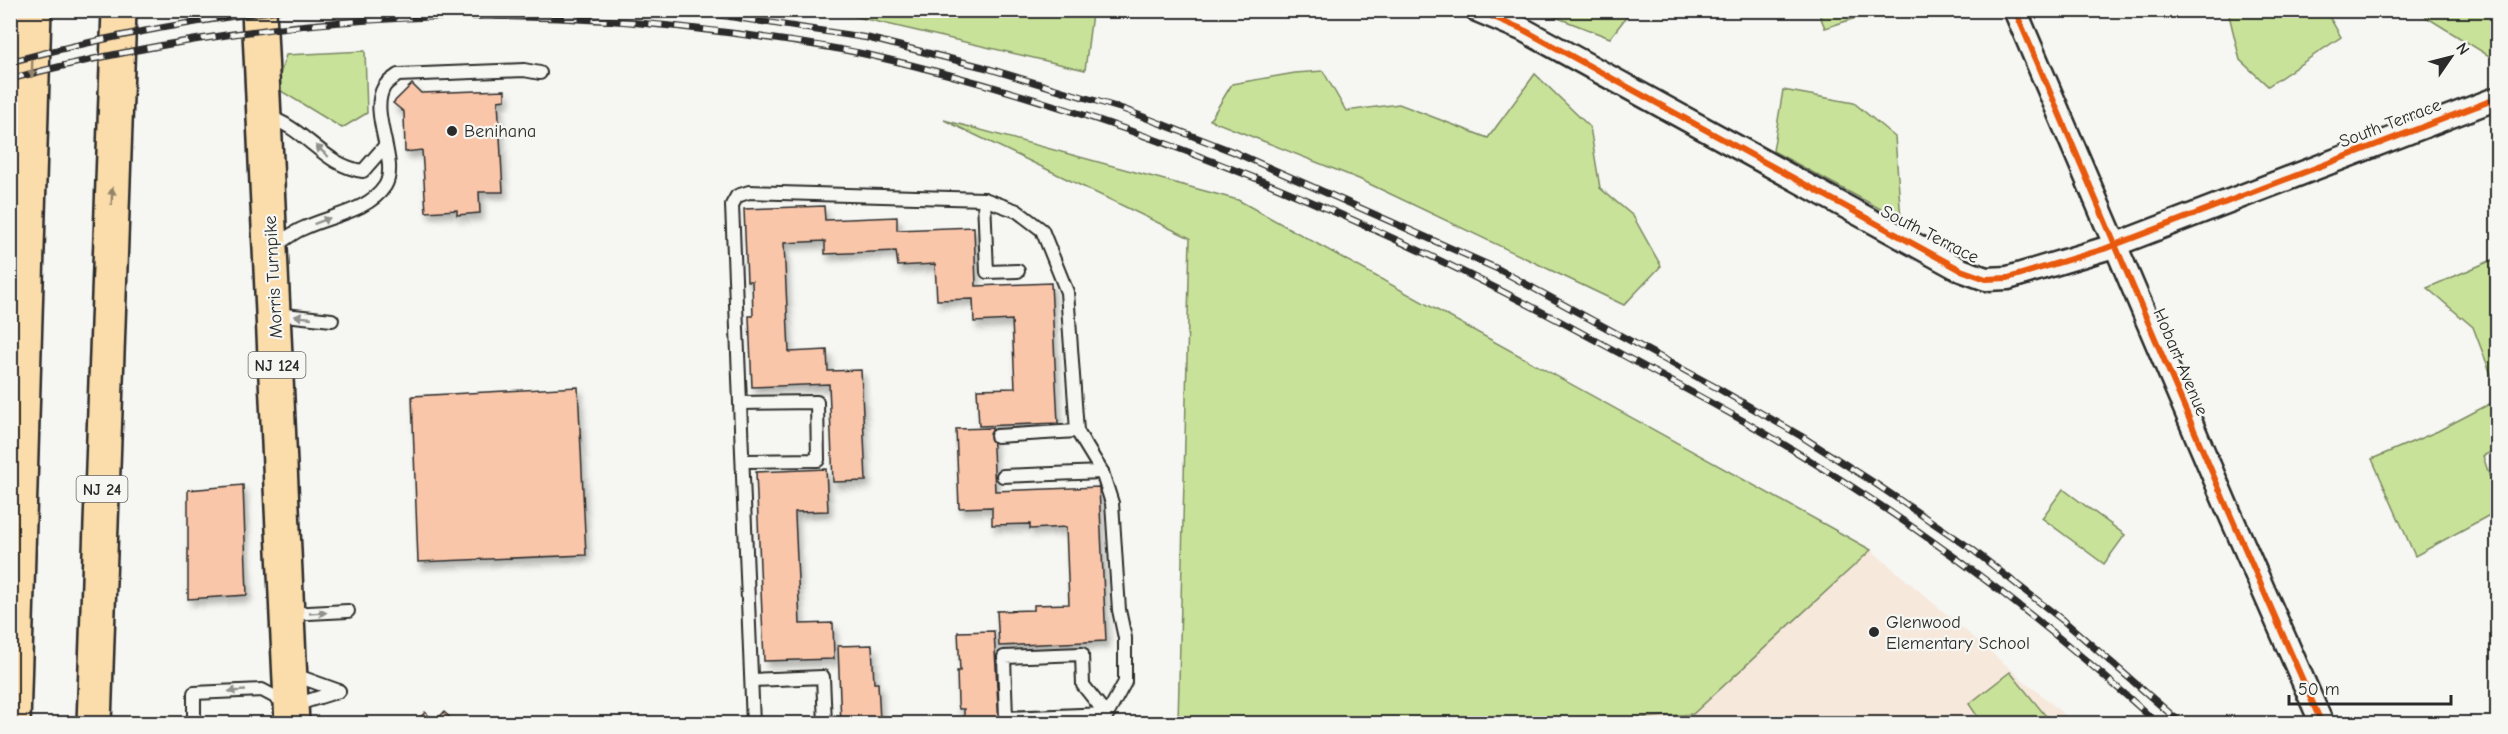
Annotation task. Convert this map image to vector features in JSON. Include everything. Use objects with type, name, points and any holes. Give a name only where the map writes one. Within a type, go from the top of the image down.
[{"type":"main road","points":[[13,723],[34,10]]},
{"type":"main road","name":"NJ 24","points":[[94,723],[119,10]]},
{"type":"main road","name":"Morris Turnpike","points":[[259,10],[272,249],[292,715]]},
{"type":"main road","points":[[110,254],[117,723]]},
{"type":"street","name":"South Terrace","points":[[1477,10],[1525,20],[1961,270],[1986,279],[2008,278],[2115,245],[2498,98]]},
{"type":"street","name":"Hobart Avenue","points":[[2015,10],[2322,723]]},
{"type":"lane","points":[[272,249],[302,228],[365,204],[385,186],[391,169],[384,147],[381,101],[384,86],[398,75],[514,71],[540,73]]},
{"type":"lane","points":[[265,116],[283,122],[301,133],[346,169],[363,171],[384,147]]},
{"type":"lane","points":[[753,723],[732,206],[737,196],[748,192],[984,199],[1017,212],[1042,230],[1067,292],[1077,431],[1102,472],[1112,503],[1119,610],[1125,639],[1125,682],[1104,719]]},
{"type":"lane","points":[[984,199],[987,272],[1018,271]]},
{"type":"lane","points":[[275,314],[332,320]]},
{"type":"lane","points":[[741,403],[817,402],[818,460],[744,461]]},
{"type":"lane","points":[[997,436],[1077,431]]},
{"type":"lane","points":[[1003,476],[1102,472]]},
{"type":"lane","points":[[288,614],[348,611]]},
{"type":"lane","points":[[1082,654],[1083,686],[1104,719],[1006,718],[1004,657],[1082,654]]},
{"type":"lane","points":[[194,723],[194,693],[262,690],[292,715],[339,691],[290,674]]},
{"type":"lane","points":[[752,680],[823,677],[825,723]]},
{"type":"shaded area","name":"Glenwood Elementary School","points":[[1871,550],[2074,723],[1562,724],[1693,714]]},
{"type":"green space","points":[[1088,10],[1092,13],[1085,70],[831,11]]},
{"type":"green space","points":[[1540,10],[1631,11],[1610,38]]},
{"type":"green space","points":[[1818,11],[1877,11],[1825,28]]},
{"type":"green space","points":[[2223,11],[2326,11],[2341,37],[2268,86],[2240,60],[2229,15]]},
{"type":"green space","points":[[2425,11],[2497,11],[2497,61],[2426,17]]},
{"type":"green space","points":[[365,51],[367,113],[342,128],[276,88],[286,55]]},
{"type":"green space","points":[[1323,71],[1346,111],[1399,104],[1488,138],[1535,74],[1590,127],[1600,188],[1633,216],[1661,266],[1624,305],[1359,179],[1210,120],[1232,84],[1295,73]]},
{"type":"green space","points":[[1783,90],[1854,103],[1895,137],[1901,220],[1773,151]]},
{"type":"green space","points":[[944,120],[1238,200],[1871,550],[1693,714],[1562,724],[1178,723],[1190,238]]},
{"type":"green space","points":[[2497,258],[2497,390],[2473,327],[2427,288]]},
{"type":"green space","points":[[2497,400],[2497,449],[2483,456],[2497,499],[2497,511],[2415,556],[2372,459],[2438,431]]},
{"type":"green space","points":[[2063,489],[2125,535],[2104,564],[2042,518]]},
{"type":"green space","points":[[2010,672],[2045,715],[2059,723],[1982,723],[1969,704]]},
{"type":"building","name":"Benihana","points":[[412,84],[421,93],[505,90],[505,100],[498,101],[503,192],[479,192],[480,213],[457,215],[457,210],[426,212],[422,150],[405,152],[404,112],[393,103]]},
{"type":"building","points":[[824,206],[825,220],[897,217],[897,230],[974,227],[976,286],[1051,283],[1058,423],[979,426],[977,389],[1015,388],[1012,320],[974,322],[973,299],[937,300],[935,264],[898,266],[896,251],[825,254],[825,241],[784,243],[789,352],[827,350],[828,371],[861,370],[866,481],[833,482],[829,384],[752,387],[749,316],[753,316],[752,281],[747,281],[744,209]]},
{"type":"building","points":[[578,387],[586,555],[418,562],[412,396]]},
{"type":"building","points":[[992,428],[995,491],[1099,487],[1106,641],[999,646],[997,611],[1034,610],[1034,605],[1069,604],[1066,527],[1030,529],[1030,524],[992,525],[992,507],[959,508],[956,429]]},
{"type":"building","points":[[826,469],[828,511],[795,512],[795,515],[800,624],[833,623],[834,659],[764,661],[756,472]]},
{"type":"building","points":[[243,485],[247,595],[188,599],[188,490]]},
{"type":"building","points":[[994,631],[999,724],[964,724],[964,709],[959,709],[958,703],[957,671],[960,671],[958,632]]},
{"type":"building","points":[[872,645],[874,683],[878,683],[880,721],[876,721],[876,724],[841,724],[838,646]]},
{"type":"building","points":[[425,712],[435,722],[444,712],[457,724],[415,724]]},
{"type":"railway","points":[[10,62],[144,31],[280,10]]},
{"type":"railway","points":[[687,10],[868,38],[983,67],[1123,109],[1234,152],[1500,270],[1719,389],[1801,436],[1876,484],[1973,550],[2065,622],[2182,724]]},
{"type":"railway","points":[[10,79],[99,58],[188,41],[278,28],[368,20],[459,17],[549,18],[640,23],[731,33],[835,48],[966,79],[1156,140],[1249,176],[1340,214],[1431,256],[1608,347],[1770,436],[1889,511],[2028,613],[2158,724]]},
{"type":"cycle path","points":[[1477,10],[1522,29],[1961,270],[1986,279],[2008,278],[2104,249],[2498,98]]},
{"type":"cycle path","points":[[2015,10],[2322,724]]},
{"type":"place","name":"Benihana","points":[[452,131]]},
{"type":"place","name":"Glenwood Elementary School","points":[[1874,632]]}]
